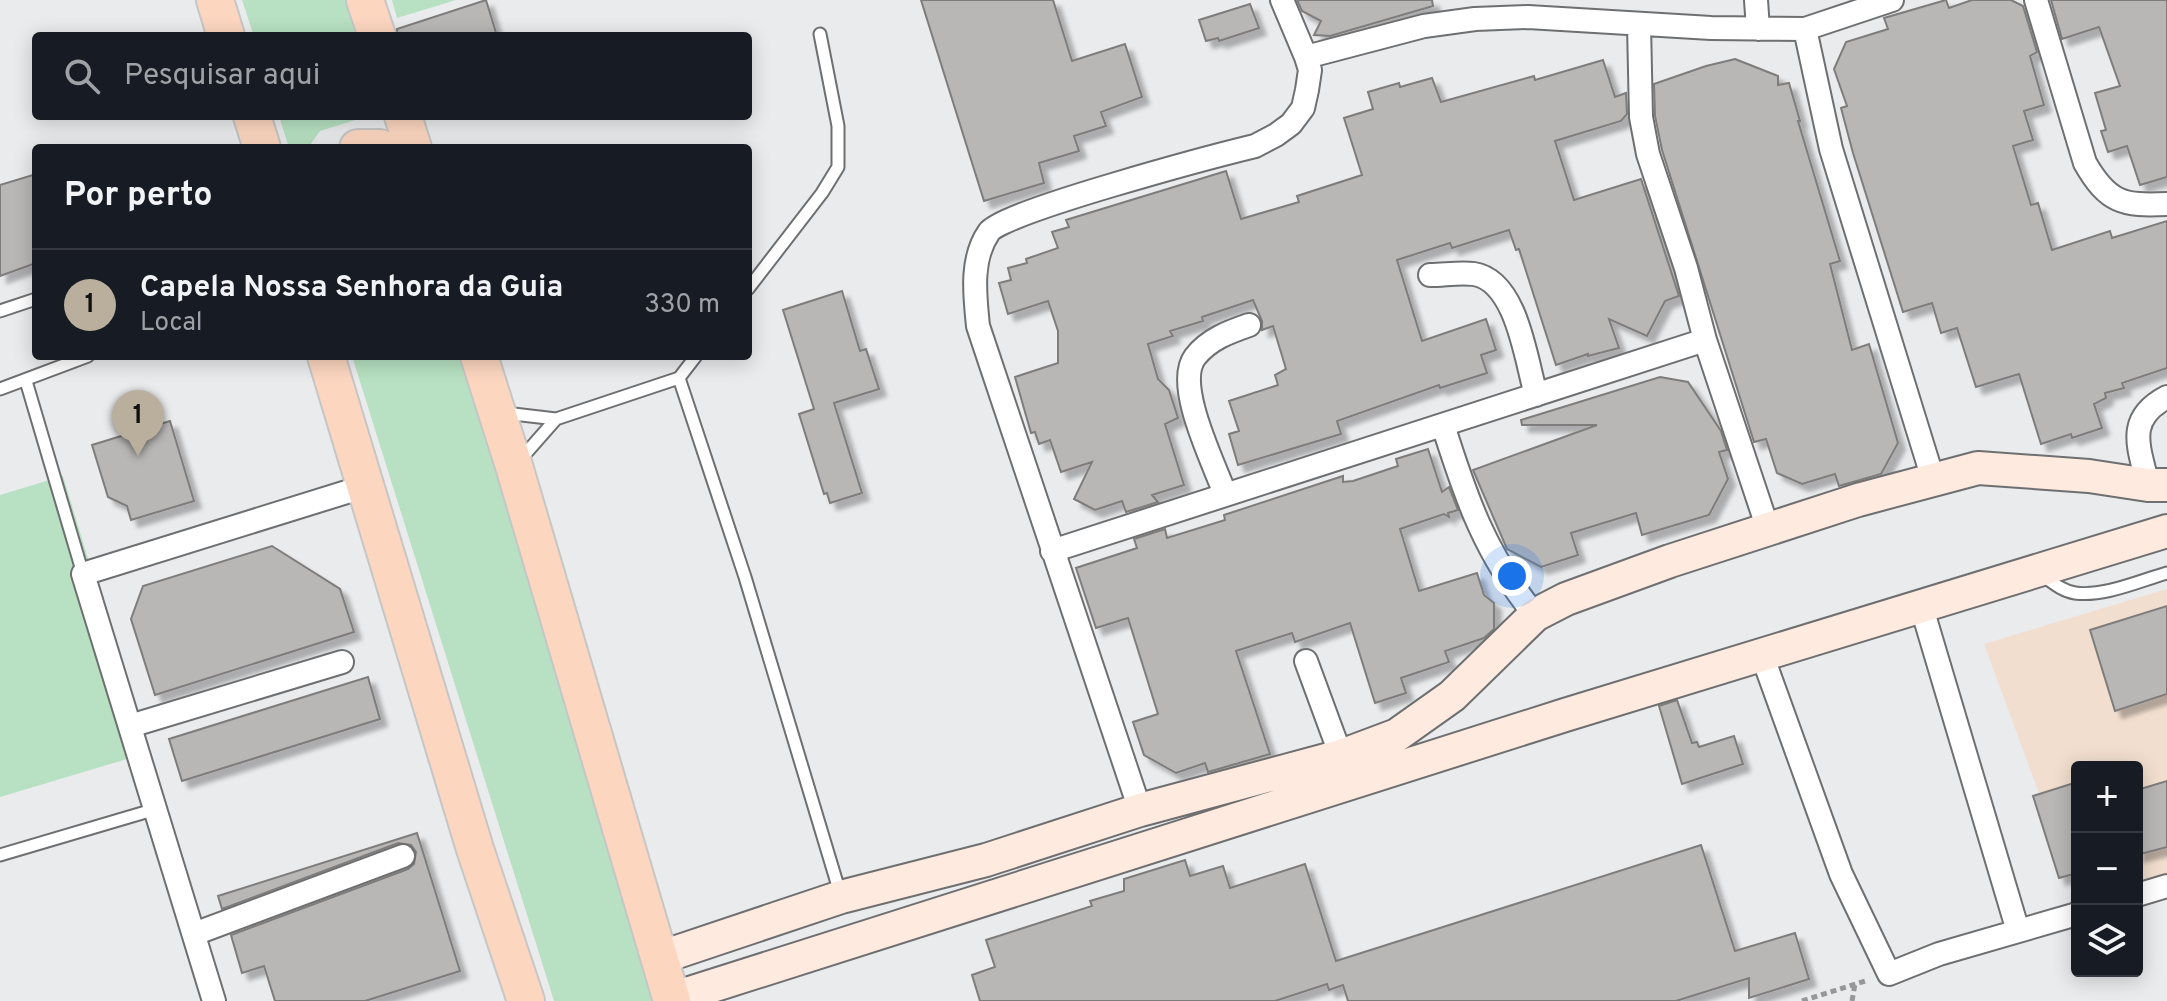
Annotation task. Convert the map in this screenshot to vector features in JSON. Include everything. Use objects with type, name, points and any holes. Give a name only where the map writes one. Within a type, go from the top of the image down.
[{"type":"main road","points":[[215,0],[225,32]]},
{"type":"main road","points":[[365,0],[376,32]]},
{"type":"main road","points":[[253,120],[261,144]]},
{"type":"main road","points":[[404,120],[412,144]]},
{"type":"main road","points":[[327,360],[475,849],[526,1001]]},
{"type":"main road","points":[[480,360],[672,1000]]},
{"type":"street","points":[[1140,810],[978,326],[976,275],[979,252],[990,229],[1010,219],[1085,194],[1255,146],[1291,124],[1303,108],[1310,70],[1282,0]]},
{"type":"street","points":[[1756,0],[1758,29]]},
{"type":"street","points":[[1306,57],[1424,26],[1475,19],[1528,17],[1639,25],[1805,29],[1892,0]]},
{"type":"street","points":[[2036,0],[2085,163],[2093,178],[2105,193],[2119,202],[2132,205],[2167,204]]},
{"type":"street","points":[[1639,25],[1641,117],[1648,154],[1686,268],[1705,340],[1768,529]]},
{"type":"street","points":[[1805,29],[1831,149],[1933,479]]},
{"type":"street","points":[[1430,275],[1473,274],[1488,279],[1500,289],[1515,318],[1536,395]]},
{"type":"street","points":[[1225,494],[1192,403],[1188,375],[1194,358],[1206,346],[1220,336],[1249,325]]},
{"type":"street","points":[[1052,551],[1705,340]]},
{"type":"street","points":[[2158,485],[2140,452],[2139,422],[2145,412],[2167,397]]},
{"type":"street","points":[[1443,425],[1476,522],[1514,589],[1535,615]]},
{"type":"street","points":[[659,958],[841,897],[986,860],[1140,810],[1341,756],[1397,735],[1452,696],[1535,615],[1607,583],[1768,529],[1978,468],[2089,476],[2158,485]]},
{"type":"street","points":[[214,1001],[83,574],[366,486]]},
{"type":"street","points":[[672,1000],[1921,605],[2038,573],[2167,531]]},
{"type":"street","points":[[1921,605],[2018,931]]},
{"type":"street","points":[[1762,655],[1841,874],[1889,974],[1939,954],[2071,916]]},
{"type":"street","points":[[1306,661],[1341,756]]},
{"type":"street","points":[[130,726],[342,662]]},
{"type":"street","points":[[194,934],[403,856]]},
{"type":"street","points":[[2143,893],[2167,886]]},
{"type":"lane","points":[[752,284],[822,193],[838,167],[838,126],[820,34]]},
{"type":"lane","points":[[0,311],[32,300]]},
{"type":"lane","points":[[0,389],[78,360]]},
{"type":"lane","points":[[496,412],[556,419],[679,378],[693,360]]},
{"type":"lane","points":[[679,378],[745,577],[841,897]]},
{"type":"lane","points":[[26,381],[83,574]]},
{"type":"lane","points":[[514,466],[556,419]]},
{"type":"lane","points":[[2038,573],[2061,589],[2075,593],[2100,592],[2167,573]]},
{"type":"lane","points":[[0,855],[156,809]]},
{"type":"path","points":[[1802,1001],[1889,974]]},
{"type":"path","points":[[1852,1001],[1855,984]]},
{"type":"shaded area","points":[[2167,589],[2167,882],[2143,891],[2143,761],[2071,761],[2071,880],[1984,644]]},
{"type":"green space","points":[[242,0],[364,0],[375,32],[253,32]]},
{"type":"green space","points":[[392,0],[456,0],[397,18]]},
{"type":"green space","points":[[280,120],[355,120],[320,131],[311,144],[288,144]]},
{"type":"green space","points":[[353,360],[472,360],[674,1001],[554,1001]]},
{"type":"green space","points":[[63,476],[147,753],[0,797],[0,495]]},
{"type":"building","points":[[486,0],[496,32],[397,32],[397,29]]},
{"type":"building","points":[[921,0],[1053,0],[1072,61],[1125,44],[1142,97],[1101,112],[1106,126],[1074,136],[1079,151],[1039,163],[1044,183],[984,201]]},
{"type":"building","points":[[1297,0],[1432,0],[1433,6],[1330,36],[1314,35],[1321,21],[1302,11]]},
{"type":"building","points":[[1946,0],[1949,8],[1972,0],[2011,0],[2023,6],[2037,52],[2030,56],[2044,105],[2024,111],[2033,140],[2013,146],[2031,205],[2038,203],[2052,250],[2110,231],[2112,238],[2167,221],[2167,368],[2122,383],[2124,388],[2105,393],[2106,398],[2094,404],[2102,428],[2072,438],[2071,434],[2041,444],[2019,374],[1976,387],[1957,328],[1941,333],[1932,303],[1903,312],[1853,153],[1841,108],[1847,106],[1834,69],[1846,42],[1888,29],[1884,18]]},
{"type":"building","points":[[2051,0],[2167,0],[2167,177],[2140,185],[2127,146],[2108,152],[2101,131],[2106,130],[2095,93],[2120,86],[2099,27],[2062,39]]},
{"type":"building","points":[[1250,4],[1259,28],[1219,41],[1218,38],[1206,41],[1199,20]]},
{"type":"building","points":[[1735,59],[1778,76],[1778,85],[1789,83],[1840,261],[1830,264],[1852,350],[1869,344],[1898,443],[1881,474],[1839,486],[1835,474],[1802,484],[1777,473],[1766,439],[1754,442],[1662,150],[1655,116],[1654,84]]},
{"type":"building","points":[[1603,60],[1615,97],[1626,93],[1627,114],[1621,121],[1555,141],[1574,200],[1641,179],[1679,296],[1665,301],[1647,336],[1609,319],[1619,348],[1556,365],[1519,249],[1516,250],[1509,230],[1452,248],[1450,243],[1397,260],[1422,341],[1486,319],[1496,350],[1481,355],[1487,373],[1440,388],[1439,385],[1337,421],[1341,434],[1238,465],[1229,434],[1239,431],[1229,401],[1278,385],[1275,375],[1286,369],[1273,326],[1262,330],[1262,321],[1253,300],[1202,317],[1203,321],[1170,331],[1173,336],[1148,344],[1158,379],[1169,390],[1178,418],[1165,424],[1184,485],[1152,495],[1158,502],[1126,512],[1122,501],[1095,510],[1074,499],[1092,462],[1061,472],[1050,440],[1039,444],[1035,432],[1031,433],[1015,377],[1058,363],[1058,331],[1048,301],[1008,314],[999,283],[1011,280],[1008,268],[1027,263],[1026,259],[1058,248],[1052,232],[1069,227],[1066,220],[1226,171],[1241,219],[1299,202],[1297,196],[1362,175],[1344,118],[1373,109],[1368,92],[1432,78],[1441,102]]},
{"type":"building","points":[[32,175],[32,264],[0,276],[0,185]]},
{"type":"building","points":[[842,291],[860,351],[866,349],[879,389],[834,403],[862,493],[830,503],[827,493],[824,494],[799,414],[814,409],[783,310]]},
{"type":"building","points":[[1660,377],[1688,382],[1721,431],[1727,450],[1719,452],[1728,479],[1709,515],[1642,535],[1636,513],[1571,533],[1578,555],[1541,567],[1507,549],[1473,470],[1597,425],[1522,425],[1521,420]]},
{"type":"building","points":[[170,421],[194,501],[131,520],[127,506],[108,497],[92,445]]},
{"type":"building","points":[[1428,449],[1442,492],[1449,487],[1458,510],[1448,513],[1449,517],[1444,514],[1400,529],[1419,591],[1477,573],[1484,595],[1494,603],[1494,629],[1484,638],[1445,651],[1449,662],[1401,678],[1406,693],[1375,703],[1350,623],[1295,642],[1292,633],[1236,651],[1270,754],[1208,772],[1205,763],[1176,773],[1144,755],[1133,722],[1158,714],[1128,618],[1096,628],[1076,568],[1137,548],[1134,539],[1165,529],[1167,538],[1225,520],[1224,515],[1343,476],[1343,482],[1353,481],[1398,466],[1396,459]]},
{"type":"building","points":[[272,546],[340,589],[354,632],[155,695],[131,619],[143,586]]},
{"type":"building","points":[[2167,606],[2167,694],[2115,711],[2090,630]]},
{"type":"building","points":[[368,677],[380,719],[182,781],[169,739]]},
{"type":"building","points":[[1677,700],[1692,743],[1697,742],[1699,747],[1734,736],[1743,764],[1682,784],[1659,706]]},
{"type":"building","points":[[2167,781],[2167,847],[2143,853],[2143,833],[2143,788]]},
{"type":"building","points":[[2071,784],[2071,875],[2059,878],[2033,796]]},
{"type":"building","points":[[417,833],[460,971],[365,1001],[275,1001],[264,966],[242,973],[231,935],[408,869],[414,864],[416,852],[411,845],[398,843],[222,909],[218,896]]},
{"type":"building","points":[[1701,845],[1735,951],[1795,933],[1809,979],[1749,998],[1749,978],[1676,1001],[1348,1001],[1343,985],[1329,990],[1327,984],[1275,1001],[980,1001],[972,975],[995,967],[986,940],[1092,906],[1090,901],[1124,891],[1124,879],[1185,860],[1190,876],[1223,866],[1230,888],[1305,864],[1336,961]]},
{"type":"place","name":"Capela Nossa Senhora da Guia","points":[[138,456]]}]
